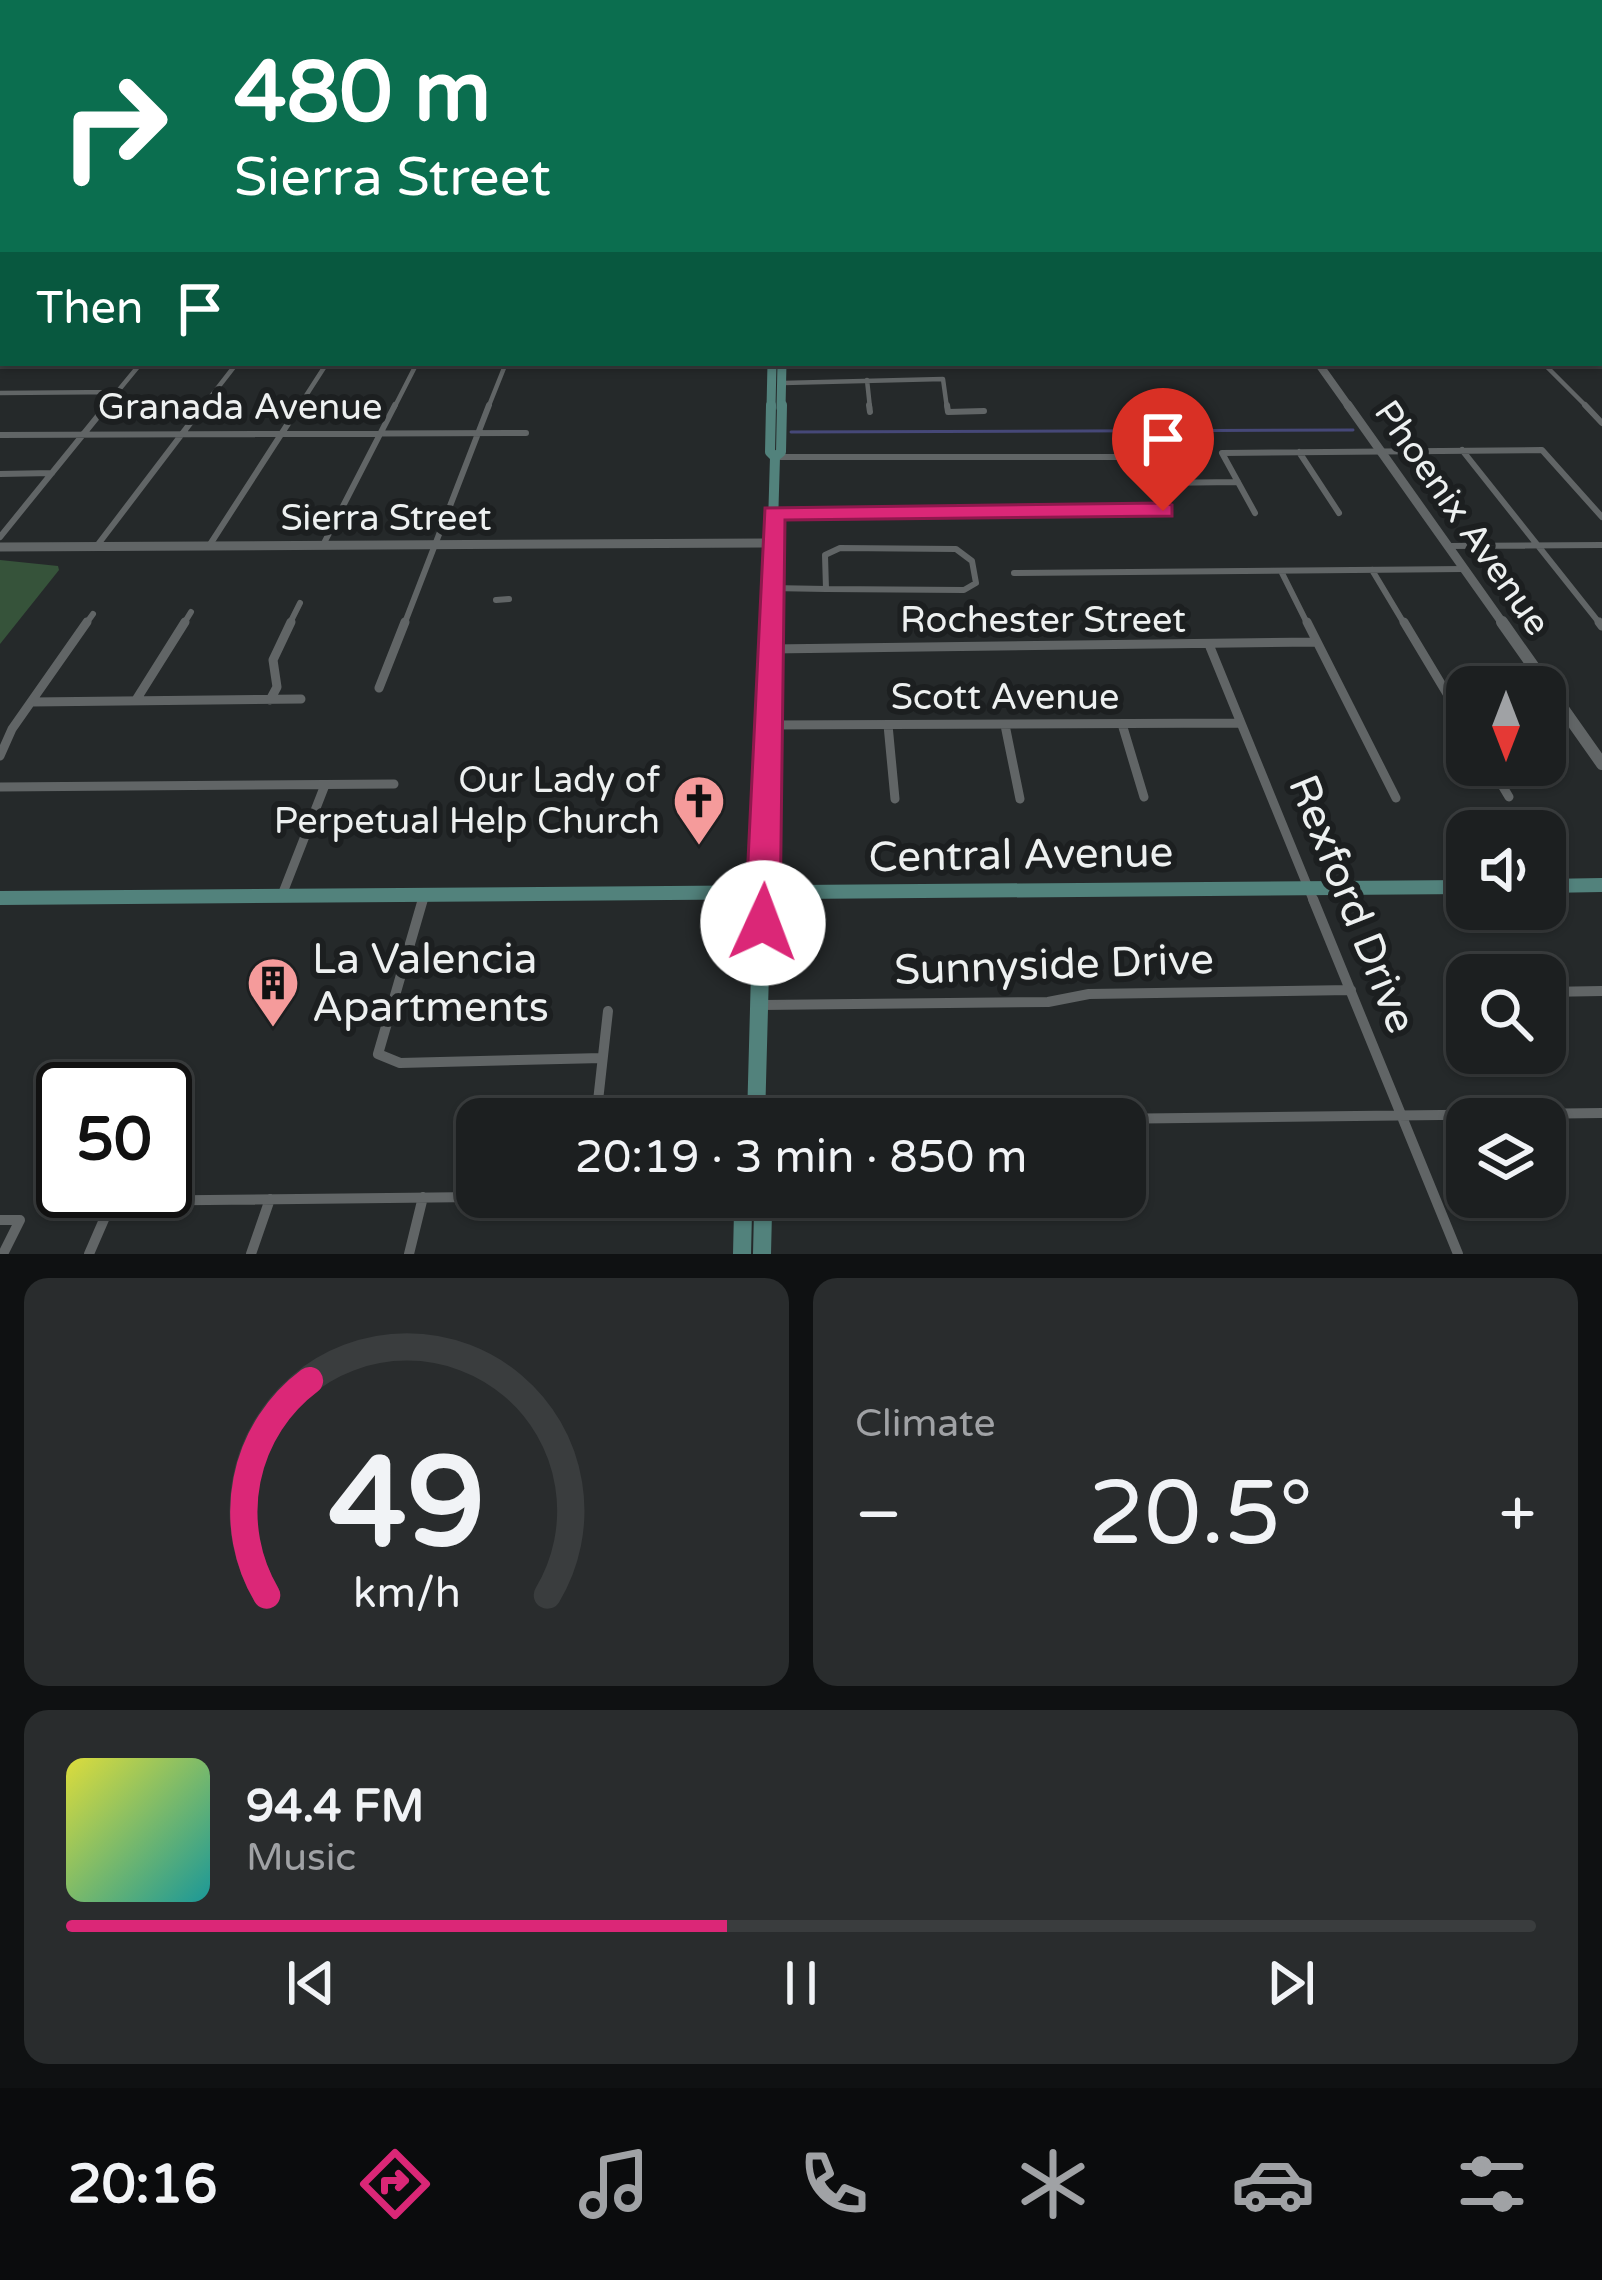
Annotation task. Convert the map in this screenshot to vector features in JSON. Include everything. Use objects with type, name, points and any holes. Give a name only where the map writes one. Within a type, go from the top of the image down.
[{"type":"main road","points":[[772,366],[770,452],[776,457]]},
{"type":"main road","points":[[757,1098],[773,513],[776,457],[781,452],[782,366]]},
{"type":"main road","points":[[1566,886],[1602,885]]},
{"type":"main road","name":"Central Avenue","points":[[0,898],[1446,886]]},
{"type":"main road","points":[[742,1254],[743,1218]]},
{"type":"main road","points":[[762,1254],[763,1218]]},
{"type":"street","points":[[0,537],[139,366]]},
{"type":"street","points":[[96,547],[235,366]]},
{"type":"street","points":[[209,546],[325,366]]},
{"type":"street","points":[[323,545],[415,366]]},
{"type":"street","points":[[379,688],[505,366]]},
{"type":"street","name":"Phoenix Avenue","points":[[1320,366],[1602,764]]},
{"type":"street","points":[[1546,366],[1602,423]]},
{"type":"street","points":[[867,380],[870,412]]},
{"type":"street","points":[[783,383],[944,380],[948,412],[984,411]]},
{"type":"street","points":[[0,392],[117,392]]},
{"type":"street","name":"Granada Avenue","points":[[0,435],[526,433]]},
{"type":"street","points":[[1462,450],[1602,626]]},
{"type":"street","points":[[1255,514],[1222,453],[1542,450],[1602,517]]},
{"type":"street","points":[[1300,452],[1339,513]]},
{"type":"street","points":[[773,513],[1163,511],[1139,457],[776,457]]},
{"type":"street","points":[[0,474],[54,473]]},
{"type":"street","points":[[1152,483],[1238,482]]},
{"type":"street","name":"Sierra Street","points":[[0,547],[772,543]]},
{"type":"street","points":[[1449,546],[1602,545]]},
{"type":"street","points":[[771,588],[826,589],[973,588],[972,560],[947,548],[832,549],[825,555],[826,589]]},
{"type":"street","points":[[1014,573],[1464,569]]},
{"type":"street","points":[[1372,570],[1446,693]]},
{"type":"street","points":[[1281,571],[1396,798]]},
{"type":"street","points":[[496,600],[509,599]]},
{"type":"street","points":[[270,700],[277,687],[273,660],[300,603]]},
{"type":"street","points":[[135,701],[191,612]]},
{"type":"street","points":[[0,756],[93,614]]},
{"type":"street","name":"Rochester Street","points":[[770,649],[1316,642]]},
{"type":"street","name":"Rexford Drive","points":[[1210,646],[1458,1254]]},
{"type":"street","points":[[32,702],[301,699]]},
{"type":"street","points":[[1122,723],[1144,797]]},
{"type":"street","name":"Scott Avenue","points":[[769,725],[1242,723]]},
{"type":"street","points":[[888,725],[896,799]]},
{"type":"street","points":[[1005,725],[1020,799]]},
{"type":"street","points":[[0,788],[394,784]]},
{"type":"street","points":[[281,897],[325,785]]},
{"type":"street","points":[[1502,786],[1509,797]]},
{"type":"street","points":[[424,896],[378,1054],[400,1063],[602,1058]]},
{"type":"street","name":"Sunnyside Drive","points":[[759,1005],[1048,1002],[1089,994],[1351,990]]},
{"type":"street","points":[[1566,992],[1602,992]]},
{"type":"street","points":[[598,1098],[608,1011]]},
{"type":"street","points":[[1146,1118],[1602,1113]]},
{"type":"street","points":[[409,1254],[422,1197]]},
{"type":"street","points":[[88,1254],[112,1201],[456,1197]]},
{"type":"street","points":[[251,1254],[270,1199]]},
{"type":"street","points":[[0,1220],[20,1220],[3,1254]]},
{"type":"green space","points":[[0,560],[58,566],[59,570],[0,644]]},
{"type":"waterway","points":[[791,432],[1353,430]]},
{"type":"place","name":"Our Lady of Perpetual Help Church","points":[[699,847]]},
{"type":"place","name":"La Valencia Apartments","points":[[273,1029]]},
{"type":"route","points":[[763,923],[773,513],[1163,511]]}]
